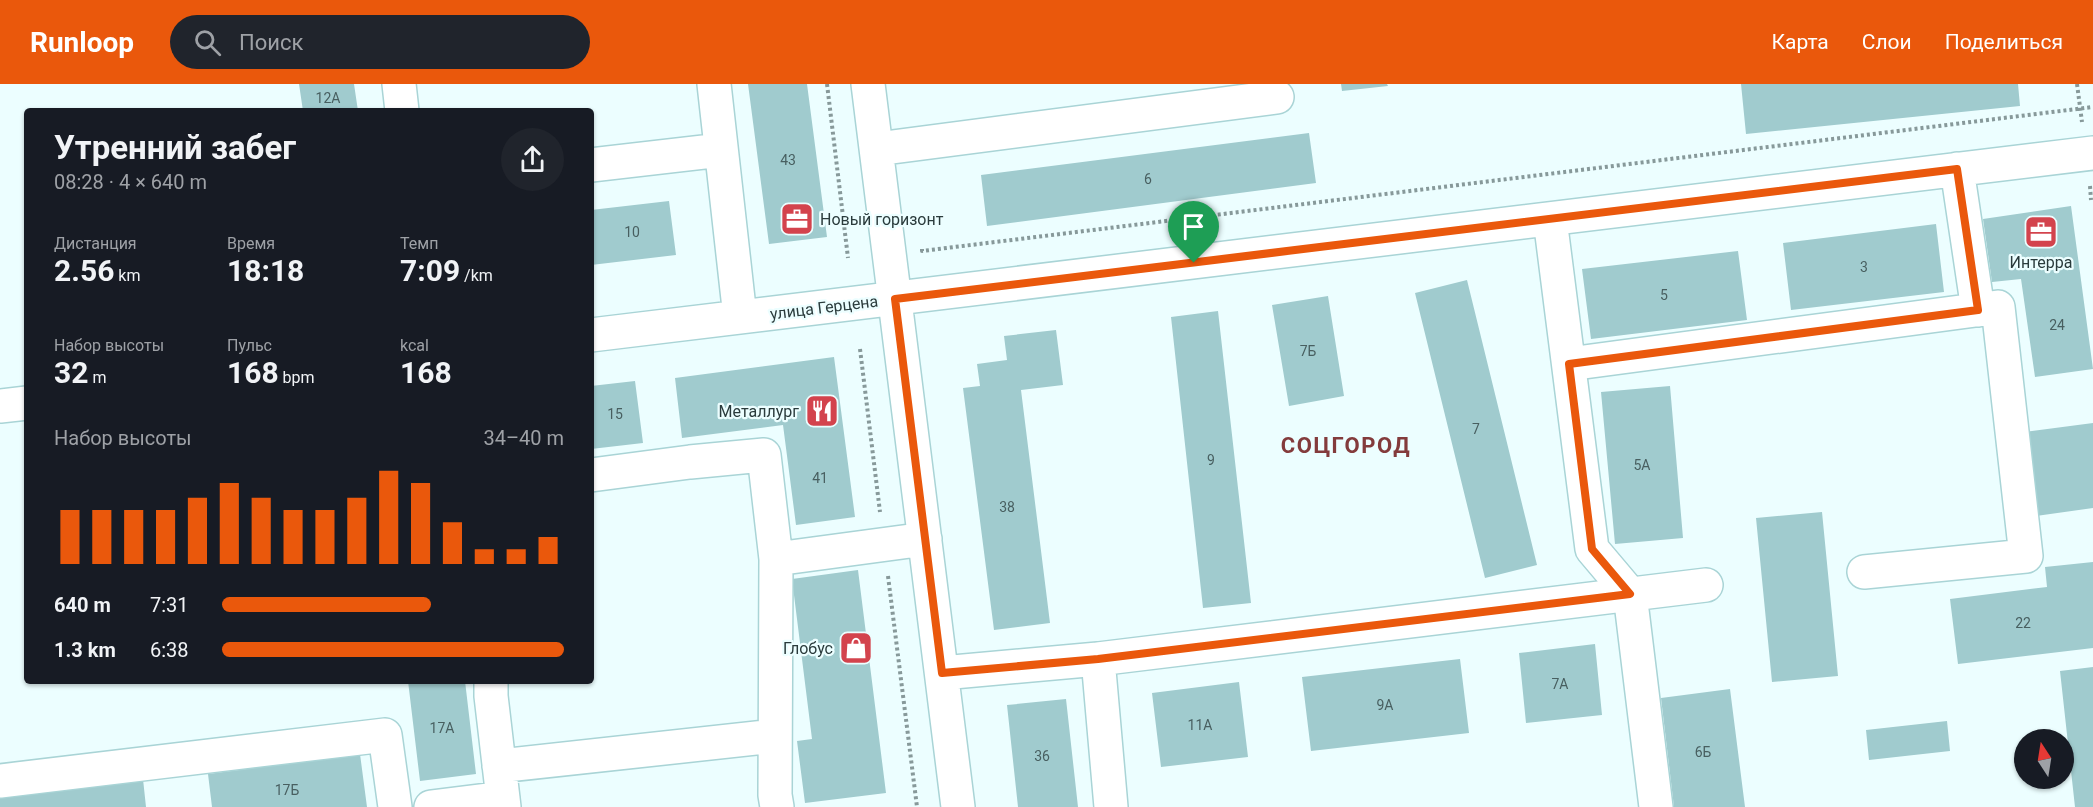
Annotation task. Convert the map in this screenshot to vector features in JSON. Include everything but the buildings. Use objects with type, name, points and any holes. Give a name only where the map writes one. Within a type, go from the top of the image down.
[{"type":"street","points":[[399,84],[402,108]]},
{"type":"street","points":[[714,84],[740,317]]},
{"type":"street","points":[[868,84],[958,807]]},
{"type":"street","points":[[877,149],[1277,97]]},
{"type":"street","points":[[594,165],[721,150]]},
{"type":"street","name":"улица Герцена","points":[[594,335],[2093,153]]},
{"type":"street","points":[[1957,169],[1978,310]]},
{"type":"street","points":[[1550,219],[1592,549],[1630,594],[1656,807]]},
{"type":"street","points":[[1569,364],[1998,307],[2026,556],[1864,572]]},
{"type":"street","points":[[0,406],[24,403]]},
{"type":"street","points":[[594,475],[764,455],[776,559],[777,807]]},
{"type":"street","points":[[776,559],[925,539]]},
{"type":"street","points":[[942,673],[1098,659],[1706,585]]},
{"type":"street","points":[[1098,659],[1111,807]]},
{"type":"street","points":[[431,807],[503,802],[491,684]]},
{"type":"street","points":[[0,781],[385,735],[395,807]]},
{"type":"street","points":[[499,766],[775,736]]},
{"type":"path","points":[[827,84],[848,258]]},
{"type":"path","points":[[2077,84],[2080,108]]},
{"type":"path","points":[[922,251],[2093,107]]},
{"type":"place","name":"Новый горизонт","points":[[797,219]]},
{"type":"place","name":"Интерра","points":[[2041,232]]},
{"type":"place","name":"Металлург","points":[[822,411]]},
{"type":"place","name":"Глобус","points":[[856,648]]},
{"type":"district","name":"СОЦГОРОД","points":[[1346,445]]},
{"type":"route","points":[[1957,169],[1978,310],[1569,364],[1592,549],[1630,594],[1098,659],[942,673],[895,299],[1194,263],[1957,169]]}]
